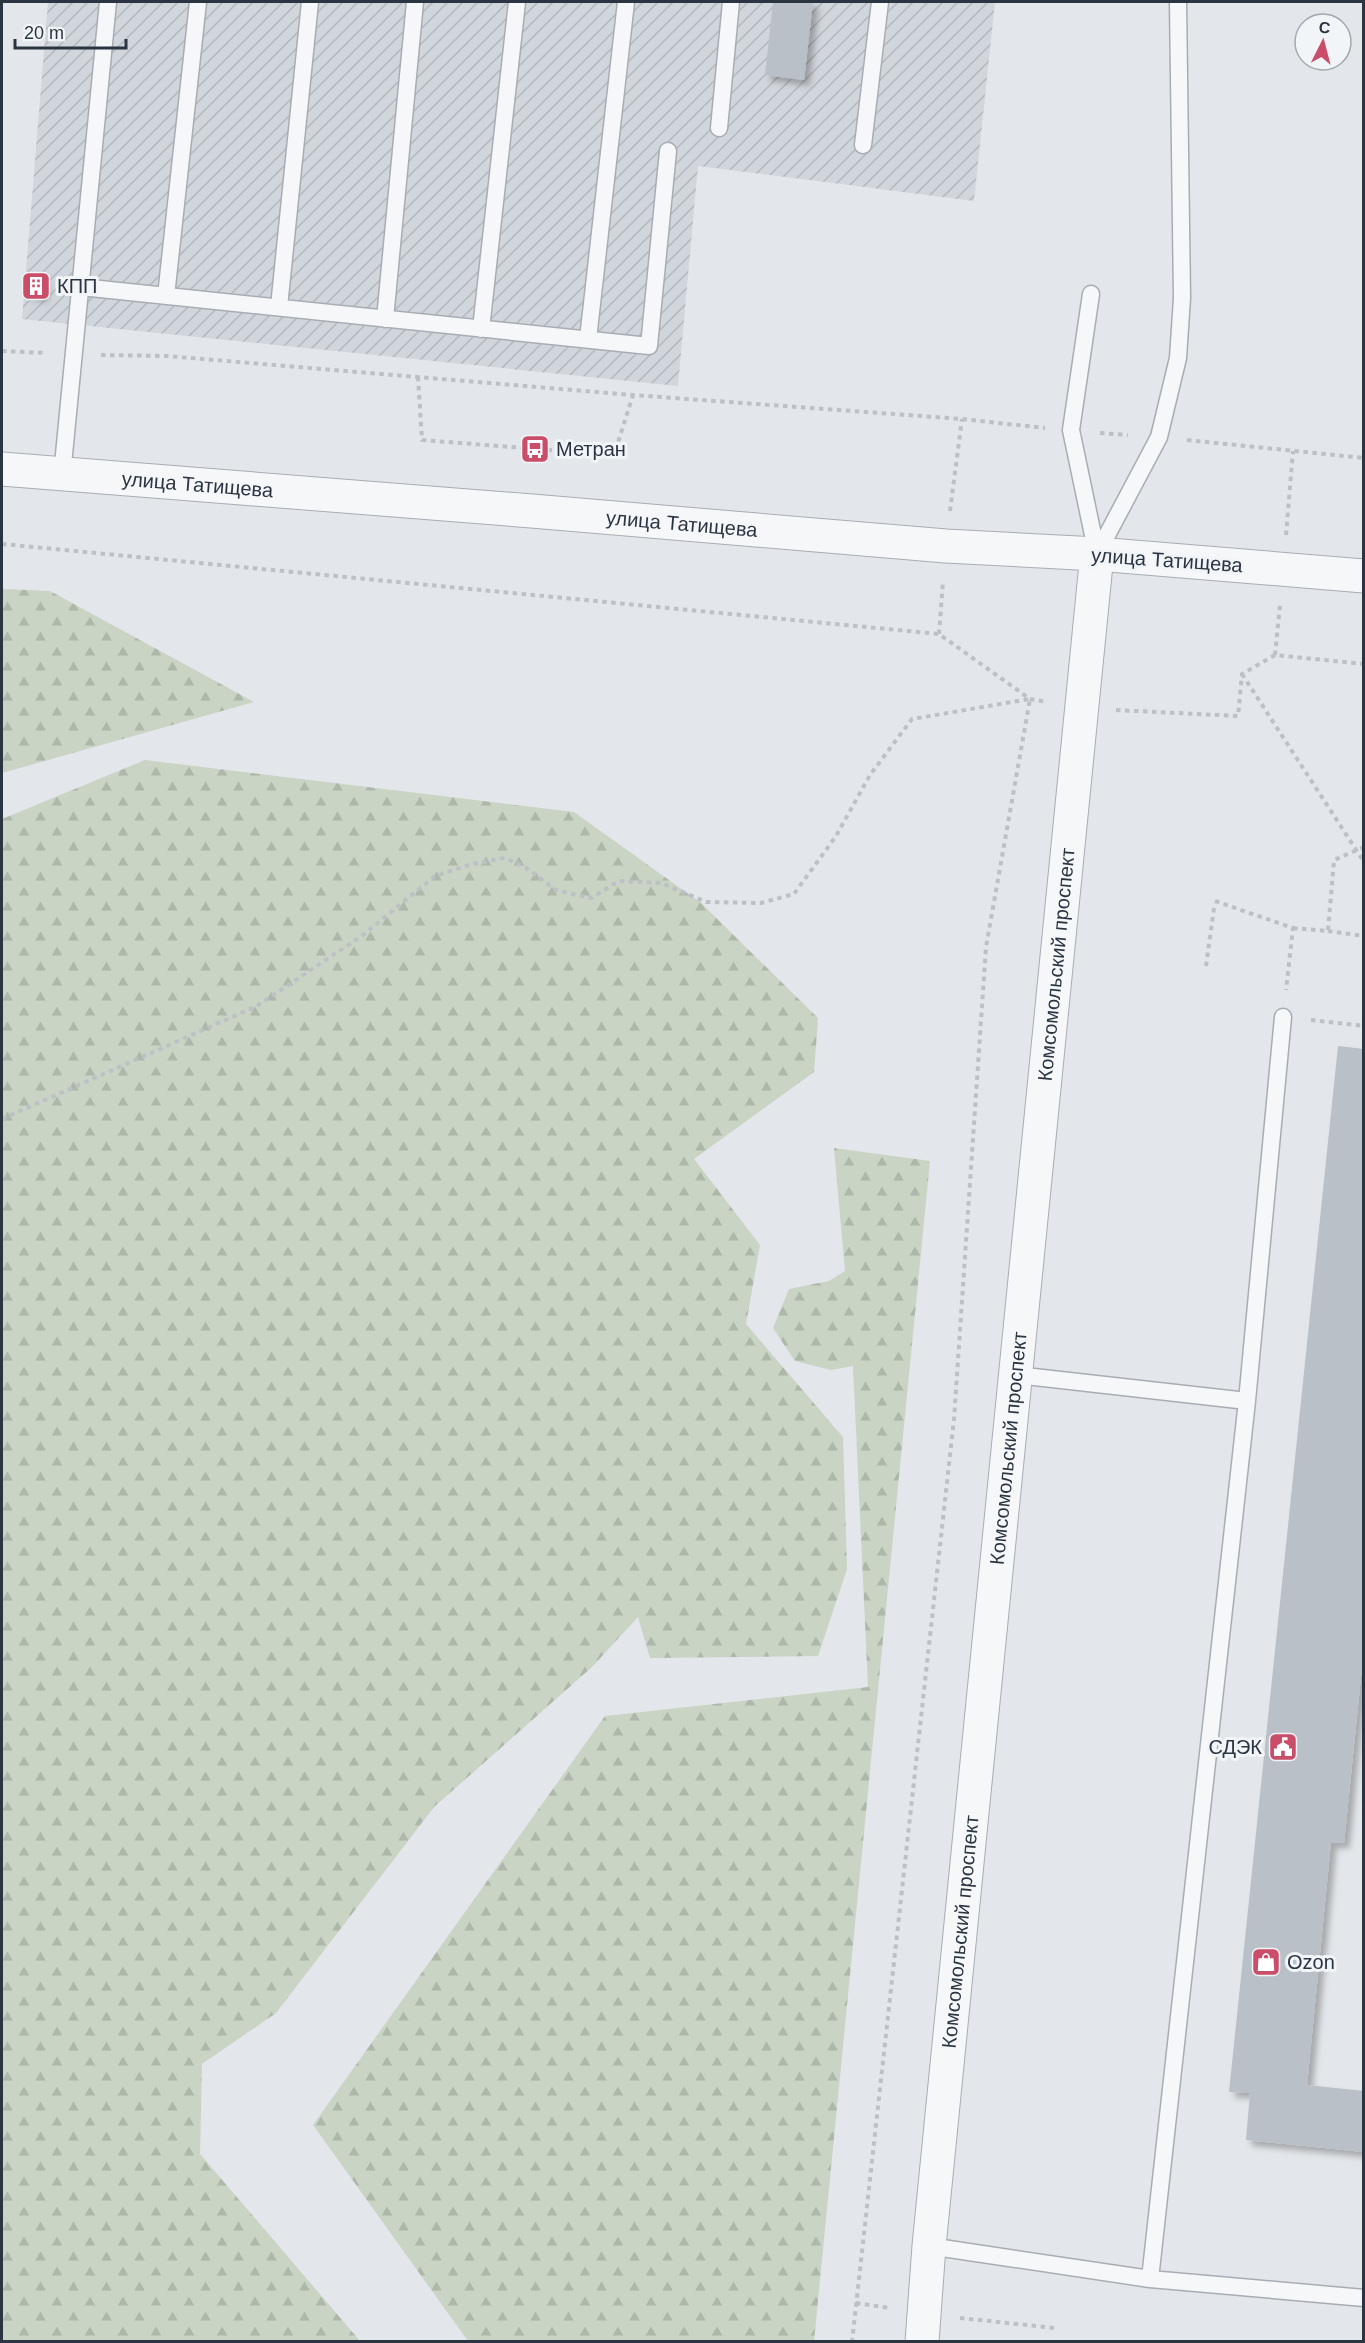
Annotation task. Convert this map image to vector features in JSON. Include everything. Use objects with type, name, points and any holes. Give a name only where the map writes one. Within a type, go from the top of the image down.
[{"type":"street","name":"улица Татищева","points":[[2,470],[946,546],[1097,554],[1364,576]]},
{"type":"street","name":"Комсомольский проспект","points":[[922,2342],[929,2246],[1097,554]]},
{"type":"lane","points":[[62,475],[108,2]]},
{"type":"lane","points":[[166,296],[198,2]]},
{"type":"lane","points":[[279,307],[310,2]]},
{"type":"lane","points":[[385,319],[415,2]]},
{"type":"lane","points":[[481,329],[517,2]]},
{"type":"lane","points":[[588,339],[626,2]]},
{"type":"lane","points":[[719,128],[731,2]]},
{"type":"lane","points":[[862,145],[880,2]]},
{"type":"lane","points":[[1097,554],[1160,437],[1178,358],[1182,298],[1178,2]]},
{"type":"lane","points":[[81,287],[649,346],[668,151]]},
{"type":"lane","points":[[1090,294],[1071,430],[1097,554]]},
{"type":"lane","points":[[1150,2279],[1248,1401],[1282,1017]]},
{"type":"lane","points":[[1016,1376],[1248,1401]]},
{"type":"lane","points":[[929,2246],[1150,2279],[1364,2298]]},
{"type":"path","points":[[2,351],[167,356],[633,395],[962,419],[1364,458]]},
{"type":"path","points":[[418,377],[422,440],[614,455],[633,395]]},
{"type":"path","points":[[2,544],[939,634],[1030,699]]},
{"type":"path","points":[[1242,674],[1275,655],[1364,664]]},
{"type":"path","points":[[2,1119],[256,1006],[363,935],[435,876],[472,864],[505,858],[525,867],[556,890],[591,898],[619,881],[661,883],[706,902],[761,903],[795,894],[836,836],[870,775],[912,719],[1030,699],[1082,708],[1238,716],[1242,674]]},
{"type":"path","points":[[1242,674],[1364,862]]},
{"type":"path","points":[[852,2342],[954,1419],[986,947],[1030,699]]},
{"type":"path","points":[[1328,931],[1335,860],[1364,847]]},
{"type":"path","points":[[1215,901],[1293,928],[1364,936]]},
{"type":"path","points":[[1206,966],[1214,908]]},
{"type":"path","points":[[1293,928],[1282,1017],[1364,1026]]},
{"type":"shaded area","points":[[48,2],[995,2],[974,201],[698,166],[678,386],[22,319]]},
{"type":"green space","points":[[2,589],[50,591],[254,702],[2,773]]},
{"type":"green space","points":[[145,760],[574,812],[701,903],[818,1018],[814,1072],[694,1159],[760,1245],[746,1324],[843,1437],[847,1569],[818,1656],[650,1658],[638,1617],[592,1667],[434,1807],[276,2013],[202,2064],[200,2154],[360,2341],[2,2341],[2,819]]},
{"type":"green space","points":[[834,1148],[930,1161],[814,2341],[468,2341],[313,2125],[605,1716],[868,1687],[853,1366],[831,1370],[795,1361],[773,1328],[789,1289],[829,1281],[845,1271]]},
{"type":"building","points":[[773,2],[813,2],[804,80],[765,75]]},
{"type":"building","name":"КПП","points":[[29,277],[44,278],[42,296],[27,294]]},
{"type":"building","points":[[1338,1046],[1364,1049],[1364,1647],[1344,1843],[1331,1842],[1307,2085],[1364,2091],[1364,2152],[1246,2140],[1250,2093],[1229,2092]]},
{"type":"place","name":"КПП","points":[[36,286]]},
{"type":"place","name":"Метран","points":[[535,449]]},
{"type":"place","name":"СДЭК","points":[[1283,1747]]},
{"type":"place","name":"Ozon","points":[[1266,1962]]}]
